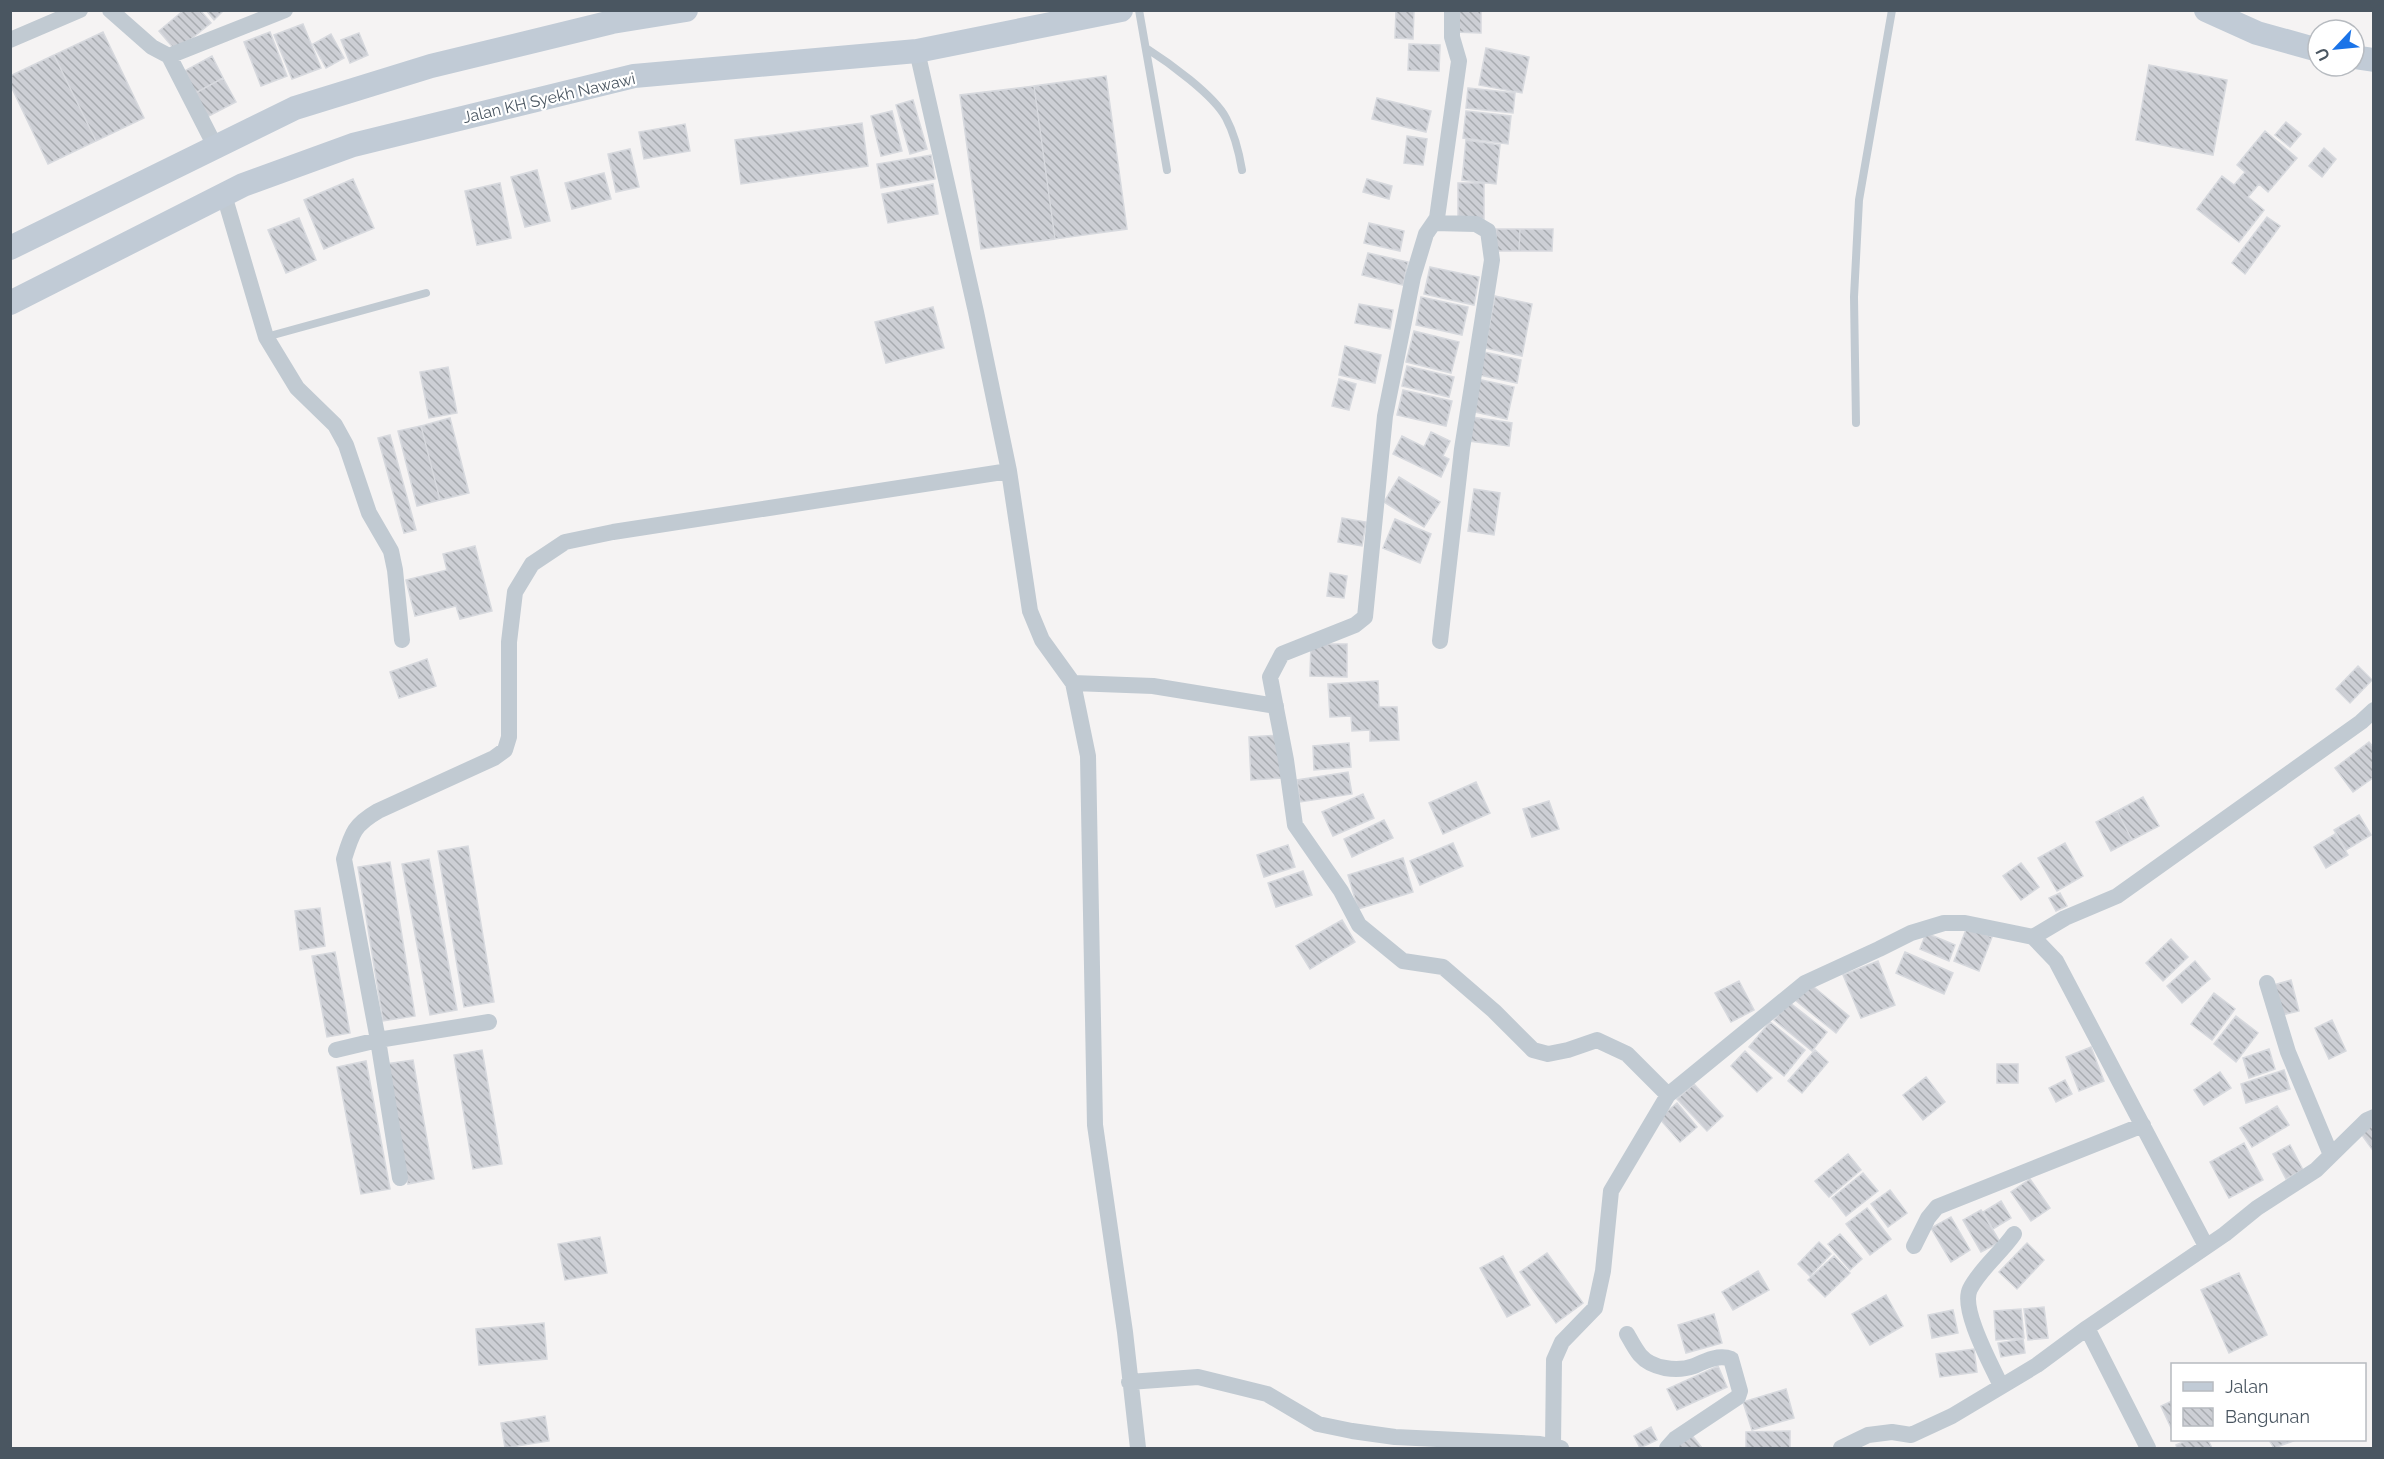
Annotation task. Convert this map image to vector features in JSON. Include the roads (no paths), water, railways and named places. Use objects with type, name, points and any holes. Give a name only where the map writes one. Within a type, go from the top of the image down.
[{"type":"main road","points":[[10,248],[295,108],[431,66],[612,22],[686,10]]},
{"type":"main road","name":"Jalan KH Syekh Nawawi","points":[[10,303],[243,185],[353,145],[634,76],[917,51],[1121,10]]},
{"type":"main road","points":[[2206,10],[2257,33],[2306,47]]},
{"type":"street","points":[[10,40],[80,10]]},
{"type":"street","points":[[110,10],[152,47],[169,56],[215,146]]},
{"type":"street","points":[[169,56],[285,10]]},
{"type":"street","points":[[1452,10],[1452,37],[1459,61],[1437,218],[1426,234],[1413,277],[1384,416],[1365,617],[1355,625],[1282,654],[1269,677],[1276,706],[1294,825],[1341,891],[1359,925],[1403,961],[1443,967],[1494,1011],[1533,1050],[1548,1054],[1597,1040],[1627,1054],[1668,1095]]},
{"type":"street","points":[[917,51],[976,312],[1008,471],[1030,611],[1042,640],[1073,683],[1088,756],[1095,1125],[1125,1332],[1138,1449]]},
{"type":"street","points":[[224,195],[266,337],[297,388],[335,424],[346,445],[369,513],[392,551],[402,640]]},
{"type":"street","points":[[1434,223],[1476,224],[1488,231],[1492,260],[1462,449],[1440,640]]},
{"type":"street","points":[[400,1178],[378,1040],[344,859],[349,841],[360,821],[494,758],[505,750],[510,737],[509,642],[515,592],[532,564],[565,542],[613,532],[1008,471]]},
{"type":"street","points":[[1073,683],[1153,686],[1276,706]]},
{"type":"street","points":[[2032,937],[2065,918],[2117,896],[2361,722],[2373,710]]},
{"type":"street","points":[[1129,1382],[1198,1377],[1267,1394],[1297,1414],[1318,1424],[1395,1443],[1557,1447],[1554,1360],[1562,1342],[1595,1308],[1603,1271],[1611,1191],[1668,1095],[1805,983],[1911,933],[1944,922],[1965,923],[2032,937],[2056,961],[2206,1246]]},
{"type":"street","points":[[2267,984],[2288,1052],[2331,1155]]},
{"type":"street","points":[[336,1050],[378,1040],[489,1022]]},
{"type":"street","points":[[1841,1449],[1868,1435],[1893,1440],[1911,1435],[1953,1416],[2037,1365],[2257,1208],[2316,1170],[2367,1120],[2373,1117]]},
{"type":"street","points":[[1914,1246],[1928,1218],[1937,1207],[2142,1125]]},
{"type":"street","points":[[2001,1386],[1974,1327],[1968,1292],[2014,1234]]},
{"type":"street","points":[[2087,1328],[2148,1449]]},
{"type":"street","points":[[1627,1334],[1639,1355],[1656,1366],[1673,1369],[1691,1367],[1724,1357],[1731,1359],[1740,1391],[1738,1397],[1675,1439],[1667,1449]]},
{"type":"lane","points":[[1139,10],[1167,170]]},
{"type":"lane","points":[[1856,423],[1854,297],[1859,200],[1892,10]]},
{"type":"lane","points":[[1146,48],[1171,64],[1225,115],[1238,144],[1242,171]]},
{"type":"lane","points":[[266,337],[426,293]]}]
